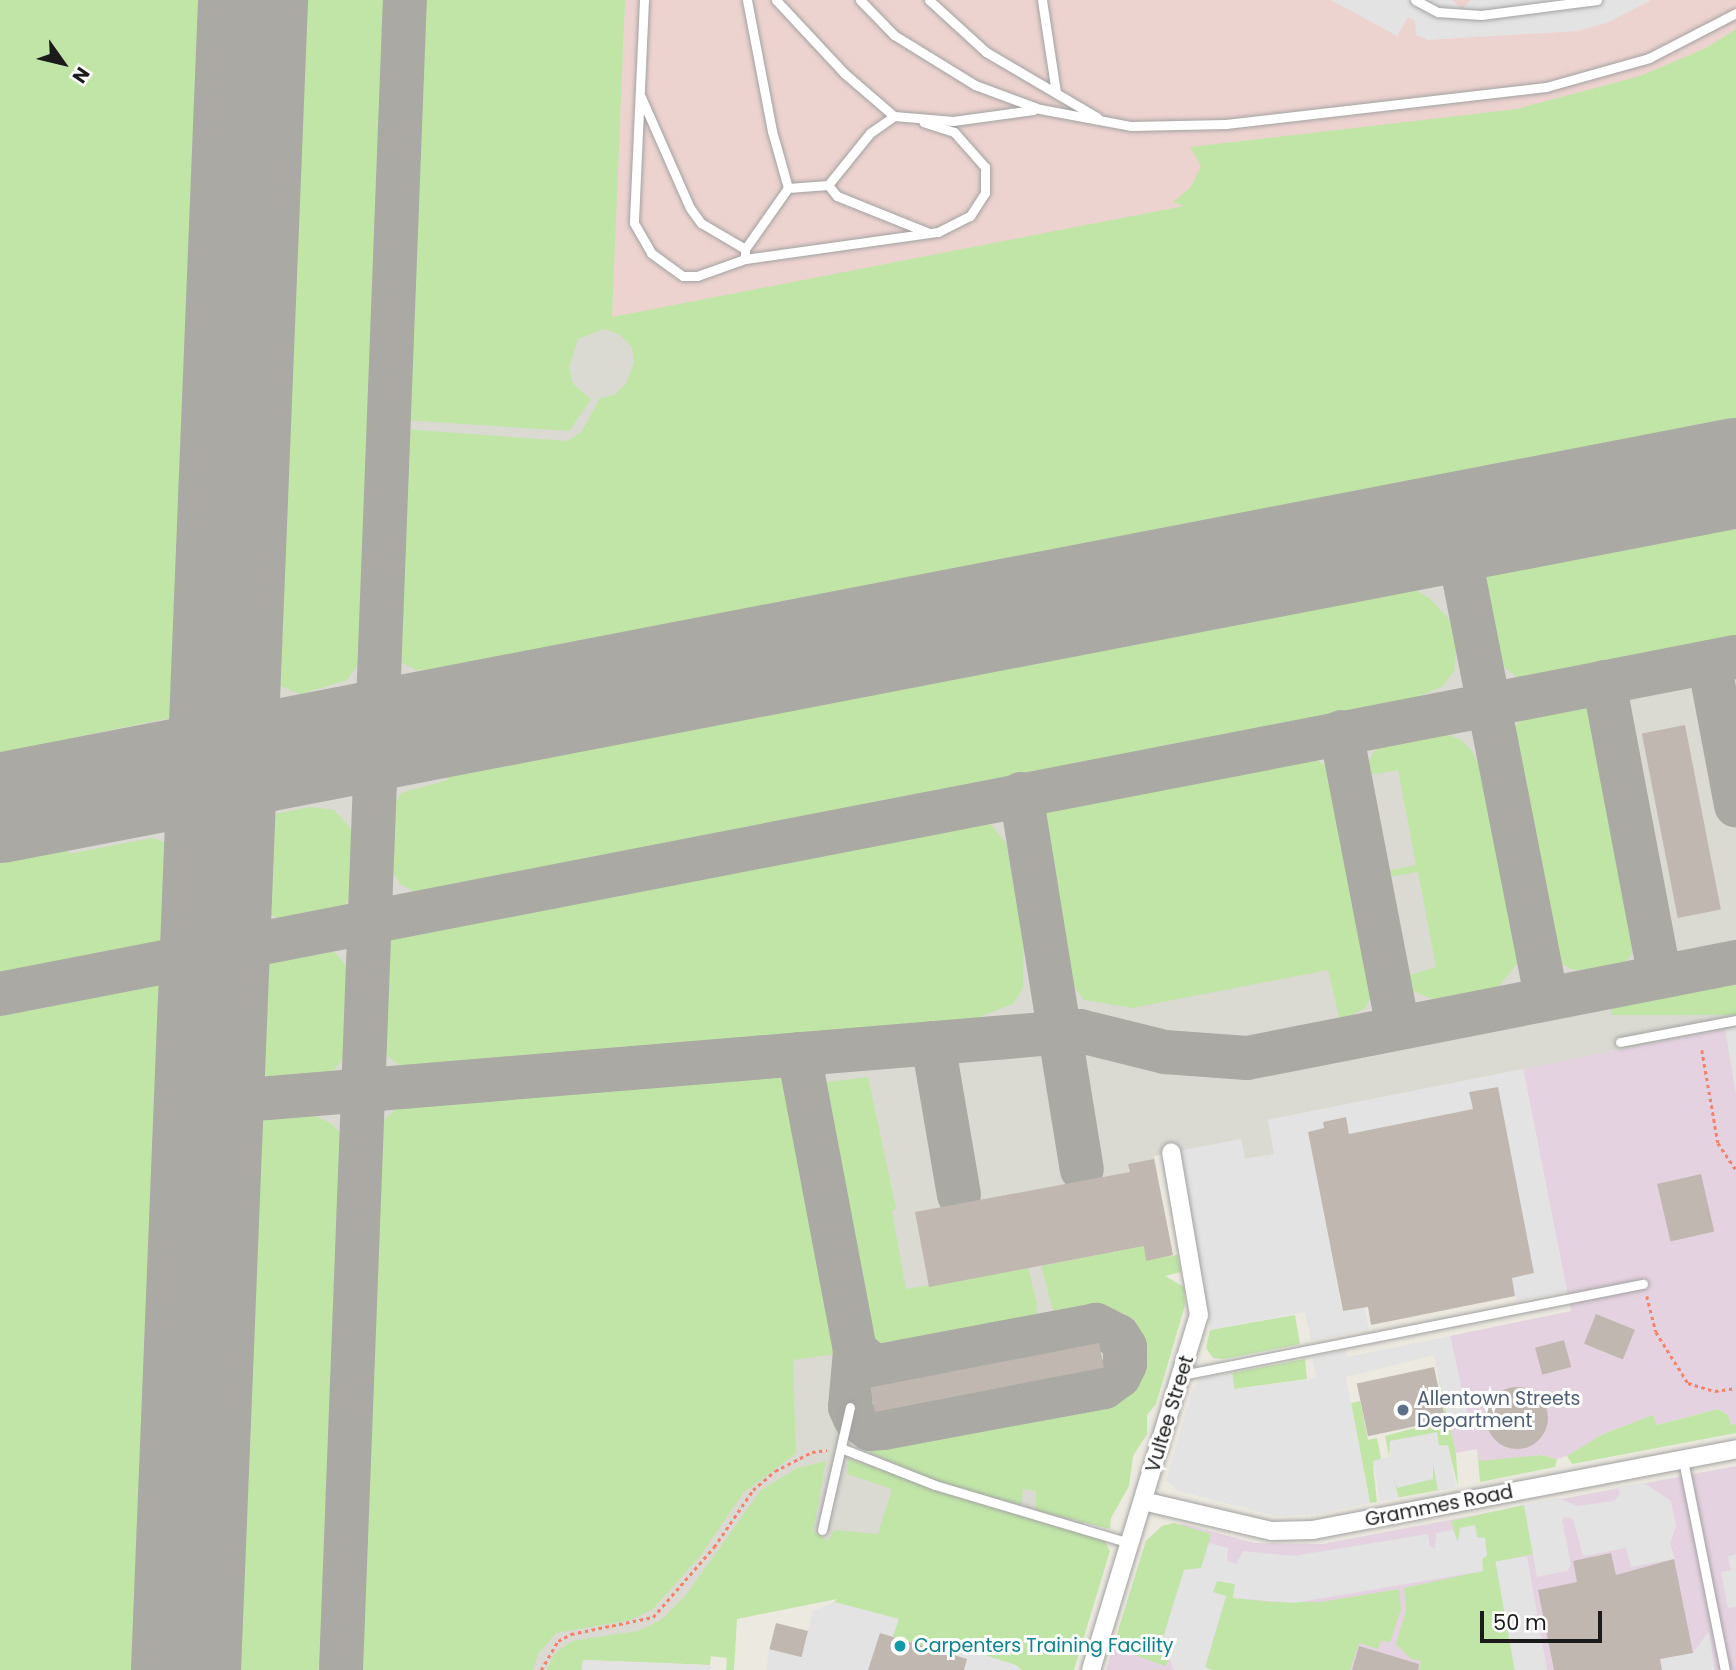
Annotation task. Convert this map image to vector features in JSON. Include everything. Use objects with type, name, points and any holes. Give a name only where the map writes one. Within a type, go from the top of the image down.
[{"type":"street","name":"Vultee Street","points":[[1091,1670],[1182,1375],[1200,1303],[1171,1152]]},
{"type":"street","name":"Grammes Road","points":[[1143,1501],[1261,1529],[1313,1530],[1736,1449]]},
{"type":"lane","points":[[644,0],[633,207],[640,239],[660,263],[683,276],[697,276],[745,254],[931,233],[971,216],[980,206],[987,180],[985,167],[970,144],[954,132],[924,121],[894,116],[844,73],[776,0]]},
{"type":"lane","points":[[747,0],[779,166],[788,188]]},
{"type":"lane","points":[[860,0],[894,35],[975,85],[1040,109],[1131,126],[1226,124],[1546,87],[1649,58],[1736,13]]},
{"type":"lane","points":[[929,0],[986,52],[1105,121]]},
{"type":"lane","points":[[1042,0],[1056,93]]},
{"type":"lane","points":[[1415,0],[1438,12],[1481,15],[1597,0]]},
{"type":"lane","points":[[639,91],[691,208],[711,230],[745,254]]},
{"type":"lane","points":[[924,121],[1040,109]]},
{"type":"lane","points":[[788,188],[828,185],[870,133],[894,116]]},
{"type":"lane","points":[[828,185],[837,196],[931,233]]},
{"type":"lane","points":[[745,254],[788,188]]},
{"type":"lane","points":[[1620,1042],[1736,1020]]},
{"type":"lane","points":[[1182,1375],[1643,1284]]},
{"type":"lane","points":[[822,1530],[850,1407]]},
{"type":"lane","points":[[841,1448],[935,1485],[1129,1544]]},
{"type":"lane","points":[[1683,1460],[1725,1670]]},
{"type":"path","points":[[1702,1050],[1718,1143],[1736,1170]]},
{"type":"path","points":[[1643,1284],[1656,1332],[1688,1383],[1715,1391],[1736,1388]]},
{"type":"path","points":[[541,1670],[558,1641],[570,1634],[653,1617],[714,1547],[753,1490],[812,1451],[841,1448]]},
{"type":"shaded area","points":[[0,0],[625,0],[612,317],[1736,110],[1736,1094],[1724,1029],[1268,1120],[1275,1154],[1245,1159],[1241,1140],[1154,1156],[1173,1255],[1146,1261],[1156,1332],[1078,1540],[563,1653],[562,1670],[0,1670]]},
{"type":"shaded area","points":[[625,0],[1736,0],[1736,99],[611,318]]},
{"type":"shaded area","points":[[1331,0],[1452,0],[1462,9],[1471,0],[1651,0],[1607,23],[1577,31],[1428,40],[1416,35],[1415,21],[1408,17],[1397,36]]},
{"type":"shaded area","points":[[1736,1027],[1736,1094],[1725,1029]]},
{"type":"shaded area","points":[[1725,1029],[1736,1094],[1736,1425],[1731,1426],[1728,1415],[1718,1409],[1657,1425],[1653,1416],[1603,1434],[1576,1453],[1557,1459],[1541,1455],[1479,1462],[1477,1449],[1456,1453],[1448,1422],[1468,1418],[1450,1336],[1571,1311],[1523,1069]]},
{"type":"shaded area","points":[[1523,1069],[1567,1291],[1516,1301],[1512,1278],[1534,1273],[1497,1087],[1470,1092],[1473,1109],[1349,1134],[1345,1117],[1323,1122],[1324,1128],[1308,1132],[1342,1310],[1364,1306],[1369,1329],[1311,1341],[1305,1312],[1210,1330],[1178,1151],[1241,1139],[1245,1159],[1274,1154],[1268,1120]]},
{"type":"shaded area","points":[[1450,1336],[1468,1418],[1448,1422],[1434,1355],[1346,1377],[1370,1503],[1318,1514],[1276,1516],[1178,1491],[1166,1480],[1192,1391],[1201,1378],[1232,1373],[1234,1389],[1307,1380],[1316,1376],[1312,1357],[1346,1350],[1347,1357]]},
{"type":"shaded area","points":[[1437,1432],[1439,1446],[1448,1445],[1456,1487],[1438,1491],[1433,1463],[1433,1479],[1397,1488],[1392,1472],[1399,1498],[1380,1501],[1373,1461],[1391,1456],[1390,1441]]},
{"type":"shaded area","points":[[1736,1466],[1736,1670],[1106,1670],[1146,1541],[1162,1526],[1184,1524],[1254,1543],[1322,1544]]},
{"type":"shaded area","points":[[1644,1483],[1671,1501],[1676,1526],[1670,1543],[1675,1559],[1631,1567],[1626,1548],[1583,1556],[1573,1519],[1566,1517],[1562,1519],[1571,1565],[1567,1571],[1537,1577],[1524,1505],[1558,1498],[1577,1506],[1614,1501],[1620,1494],[1617,1487]]},
{"type":"shaded area","points":[[1475,1525],[1477,1537],[1485,1538],[1487,1556],[1482,1559],[1483,1571],[1294,1603],[1233,1598],[1235,1584],[1217,1581],[1213,1592],[1226,1596],[1205,1667],[1212,1670],[1174,1670],[1170,1659],[1158,1654],[1184,1570],[1201,1568],[1209,1543],[1228,1548],[1227,1561],[1236,1564],[1243,1551],[1293,1556],[1428,1534],[1430,1546],[1435,1549],[1436,1533],[1453,1530],[1458,1542],[1460,1528]]},
{"type":"shaded area","points":[[1736,1554],[1736,1607],[1728,1608],[1721,1572],[1731,1570],[1728,1556]]},
{"type":"shaded area","points":[[1527,1556],[1547,1670],[1515,1670],[1495,1562]]},
{"type":"shaded area","points":[[834,1602],[899,1619],[893,1636],[880,1633],[868,1670],[766,1670],[769,1649],[801,1658],[813,1611]]},
{"type":"shaded area","points":[[1709,1631],[1715,1670],[1662,1670],[1660,1659],[1693,1653]]},
{"type":"shaded area","points":[[960,1647],[1016,1665],[1022,1670],[964,1670],[967,1659],[956,1656]]},
{"type":"shaded area","points":[[583,1660],[710,1665],[710,1670],[582,1670]]},
{"type":"green space","points":[[0,0],[227,0],[200,687],[187,709],[175,717],[76,737],[49,771],[0,780]]},
{"type":"green space","points":[[284,0],[390,0],[363,657],[347,680],[301,694],[267,681],[258,665]]},
{"type":"green space","points":[[420,0],[625,0],[612,317],[1184,206],[1173,202],[1191,187],[1201,166],[1190,147],[1517,109],[1640,76],[1706,48],[1736,29],[1736,442],[432,696],[427,670],[416,670],[401,662],[394,645],[403,429],[568,441],[582,431],[600,398],[614,395],[626,384],[634,363],[632,347],[619,334],[604,329],[578,339],[569,367],[573,384],[591,399],[569,431],[403,420]]},
{"type":"green space","points":[[1736,499],[1736,642],[1531,679],[1518,678],[1497,661],[1478,586],[1476,565],[1482,550]]},
{"type":"green space","points":[[1350,576],[1405,584],[1429,598],[1447,617],[1458,635],[1454,671],[1443,686],[1395,707],[443,892],[417,893],[400,884],[393,872],[386,848],[388,816],[401,793],[448,780],[442,752]]},
{"type":"green space","points":[[1566,703],[1583,705],[1601,721],[1640,927],[1635,950],[1621,968],[1574,970],[1562,964],[1545,937],[1511,751],[1516,726],[1525,713]]},
{"type":"green space","points":[[1442,733],[1460,739],[1472,751],[1489,787],[1519,961],[1496,990],[1437,1001],[1413,991],[1403,977],[1436,967],[1418,872],[1383,878],[1381,872],[1416,865],[1398,770],[1365,776],[1364,769],[1378,745],[1388,739]]},
{"type":"green space","points":[[1289,755],[1306,755],[1324,764],[1339,789],[1374,977],[1375,989],[1365,1008],[1340,1021],[1328,970],[1132,1008],[1084,1000],[1067,976],[1052,934],[1035,841],[1047,809],[1060,800]]},
{"type":"green space","points":[[309,807],[334,810],[353,831],[356,889],[340,911],[284,922],[253,905],[248,895],[250,834],[275,814]]},
{"type":"green space","points":[[965,818],[991,825],[1006,843],[1024,931],[1023,988],[1013,1004],[979,1017],[978,1022],[822,1032],[819,1037],[408,1073],[382,1051],[382,966],[390,941],[407,928]]},
{"type":"green space","points":[[62,826],[69,854],[152,838],[174,845],[191,869],[189,921],[165,947],[0,979],[0,838]]},
{"type":"green space","points":[[315,945],[334,952],[351,971],[350,1050],[328,1077],[282,1083],[270,1080],[242,1049],[245,985],[251,969],[266,955]]},
{"type":"green space","points":[[1611,973],[1736,973],[1736,1015],[1611,1015]]},
{"type":"green space","points":[[156,978],[178,992],[186,1009],[161,1670],[0,1670],[0,1006]]},
{"type":"green space","points":[[769,1071],[789,1084],[794,1094],[843,1353],[793,1360],[796,1453],[743,1493],[701,1555],[653,1609],[631,1620],[556,1633],[538,1654],[533,1670],[354,1670],[375,1129],[401,1104]]},
{"type":"green space","points":[[868,1077],[896,1208],[892,1211],[906,1289],[1028,1268],[1037,1303],[1036,1329],[899,1356],[869,1342],[861,1329],[818,1102],[818,1091],[827,1082]]},
{"type":"green space","points":[[305,1112],[331,1123],[343,1136],[345,1146],[326,1631],[318,1670],[224,1670],[219,1625],[237,1148],[252,1124],[276,1115]]},
{"type":"green space","points":[[1144,1246],[1147,1260],[1177,1255],[1181,1272],[1165,1276],[1184,1287],[1185,1305],[1156,1404],[1147,1415],[1147,1434],[1133,1456],[1129,1486],[1111,1518],[1110,1529],[1036,1510],[1036,1491],[1023,1489],[1021,1505],[938,1482],[871,1453],[869,1439],[1110,1393],[1126,1384],[1135,1368],[1125,1313],[1053,1326],[1054,1314],[1041,1266]]},
{"type":"green space","points":[[1295,1315],[1300,1344],[1224,1359],[1213,1358],[1206,1348],[1210,1330]]},
{"type":"green space","points":[[1305,1359],[1307,1379],[1234,1389],[1232,1373]]},
{"type":"green space","points":[[1437,1366],[1456,1453],[1458,1487],[1448,1446],[1390,1442],[1389,1456],[1385,1436],[1445,1420]]},
{"type":"green space","points":[[1360,1401],[1368,1440],[1377,1438],[1381,1458],[1373,1466],[1377,1502],[1370,1503],[1351,1403]]},
{"type":"green space","points":[[1718,1409],[1728,1415],[1731,1425],[1736,1424],[1736,1433],[1572,1464],[1567,1456],[1603,1434],[1653,1415],[1657,1425]]},
{"type":"green space","points":[[1477,1448],[1479,1461],[1541,1455],[1557,1459],[1555,1467],[1480,1482]]},
{"type":"green space","points":[[848,1459],[1105,1541],[1110,1551],[1074,1670],[1022,1670],[960,1647],[956,1656],[892,1636],[898,1619],[834,1602],[837,1599],[737,1619],[734,1670],[726,1670],[727,1658],[711,1656],[710,1665],[583,1660],[582,1670],[547,1670],[554,1654],[572,1641],[638,1631],[661,1620],[686,1595],[761,1490],[797,1468],[826,1461],[813,1531],[828,1541],[834,1530],[878,1534],[892,1489],[847,1474]]},
{"type":"green space","points":[[1435,1463],[1439,1490],[1396,1498],[1392,1472],[1433,1479],[1431,1464]]},
{"type":"green space","points":[[1524,1505],[1533,1554],[1496,1562],[1518,1670],[1419,1670],[1421,1661],[1411,1659],[1396,1644],[1406,1610],[1404,1588],[1483,1571],[1482,1559],[1487,1555],[1485,1538],[1477,1537],[1475,1526],[1460,1528],[1458,1543],[1451,1521]]},
{"type":"green space","points":[[1174,1523],[1211,1534],[1201,1568],[1184,1570],[1158,1654],[1170,1659],[1165,1666],[1113,1647],[1146,1541],[1162,1526]]},
{"type":"green space","points":[[1217,1581],[1235,1583],[1234,1598],[1273,1602],[1321,1602],[1399,1589],[1401,1609],[1390,1642],[1381,1641],[1378,1649],[1359,1643],[1350,1670],[1212,1670],[1205,1668],[1226,1597],[1213,1592]]},
{"type":"building","points":[[1685,725],[1721,910],[1678,918],[1642,733]]},
{"type":"building","points":[[1498,1087],[1534,1273],[1512,1278],[1515,1296],[1371,1325],[1368,1307],[1343,1311],[1308,1132],[1324,1128],[1323,1122],[1346,1117],[1349,1134],[1473,1109],[1469,1092]]},
{"type":"building","points":[[1154,1159],[1173,1255],[1146,1261],[1144,1246],[929,1287],[915,1212],[1130,1172],[1128,1164]]},
{"type":"building","points":[[1701,1174],[1714,1231],[1670,1242],[1657,1184]]},
{"type":"building","points":[[1596,1314],[1635,1330],[1623,1359],[1584,1344]]},
{"type":"building","points":[[1564,1340],[1571,1367],[1542,1375],[1535,1348]]},
{"type":"building","points":[[1099,1343],[1104,1368],[875,1412],[870,1387]]},
{"type":"building","name":"Allentown Streets Department","points":[[1434,1367],[1445,1420],[1368,1436],[1357,1383]]},
{"type":"building","points":[[1511,1387],[1523,1387],[1539,1396],[1546,1406],[1546,1430],[1539,1440],[1523,1449],[1511,1449],[1500,1444],[1491,1435],[1486,1424],[1486,1412],[1491,1401],[1500,1392]]},
{"type":"building","points":[[1611,1553],[1616,1575],[1674,1559],[1693,1653],[1660,1659],[1662,1670],[1554,1670],[1538,1590],[1577,1582],[1573,1561]]},
{"type":"building","points":[[776,1623],[808,1631],[801,1657],[769,1649]]},
{"type":"building","name":"Carpenters Training Facility","points":[[880,1633],[967,1659],[964,1670],[868,1670]]},
{"type":"building","points":[[1359,1646],[1419,1664],[1418,1670],[1352,1670]]},
{"type":"taxiway","points":[[341,1670],[405,0]]},
{"type":"taxiway","points":[[1454,527],[1546,998]]},
{"type":"taxiway","points":[[0,994],[1736,657]]},
{"type":"taxiway","points":[[1709,662],[1736,805]]},
{"type":"taxiway","points":[[1604,682],[1660,977]]},
{"type":"taxiway","points":[[1341,732],[1398,1028]]},
{"type":"taxiway","points":[[1021,794],[1082,1169]]},
{"type":"taxiway","points":[[209,1103],[1080,1031],[1165,1052],[1247,1058],[1736,962]]},
{"type":"taxiway","points":[[933,1043],[959,1195]]},
{"type":"taxiway","points":[[799,1054],[855,1351],[850,1407],[855,1418],[870,1429],[883,1428],[1104,1387],[1119,1376],[1125,1364],[1125,1347],[1118,1336],[1096,1325],[885,1365],[873,1365],[855,1351]]},
{"type":"runway","points":[[186,1670],[253,0]]},
{"type":"runway","points":[[0,808],[1736,473]]},
{"type":"place","name":"Allentown Streets Department","points":[[1403,1410]]},
{"type":"place","name":"Carpenters Training Facility","points":[[900,1646]]}]
